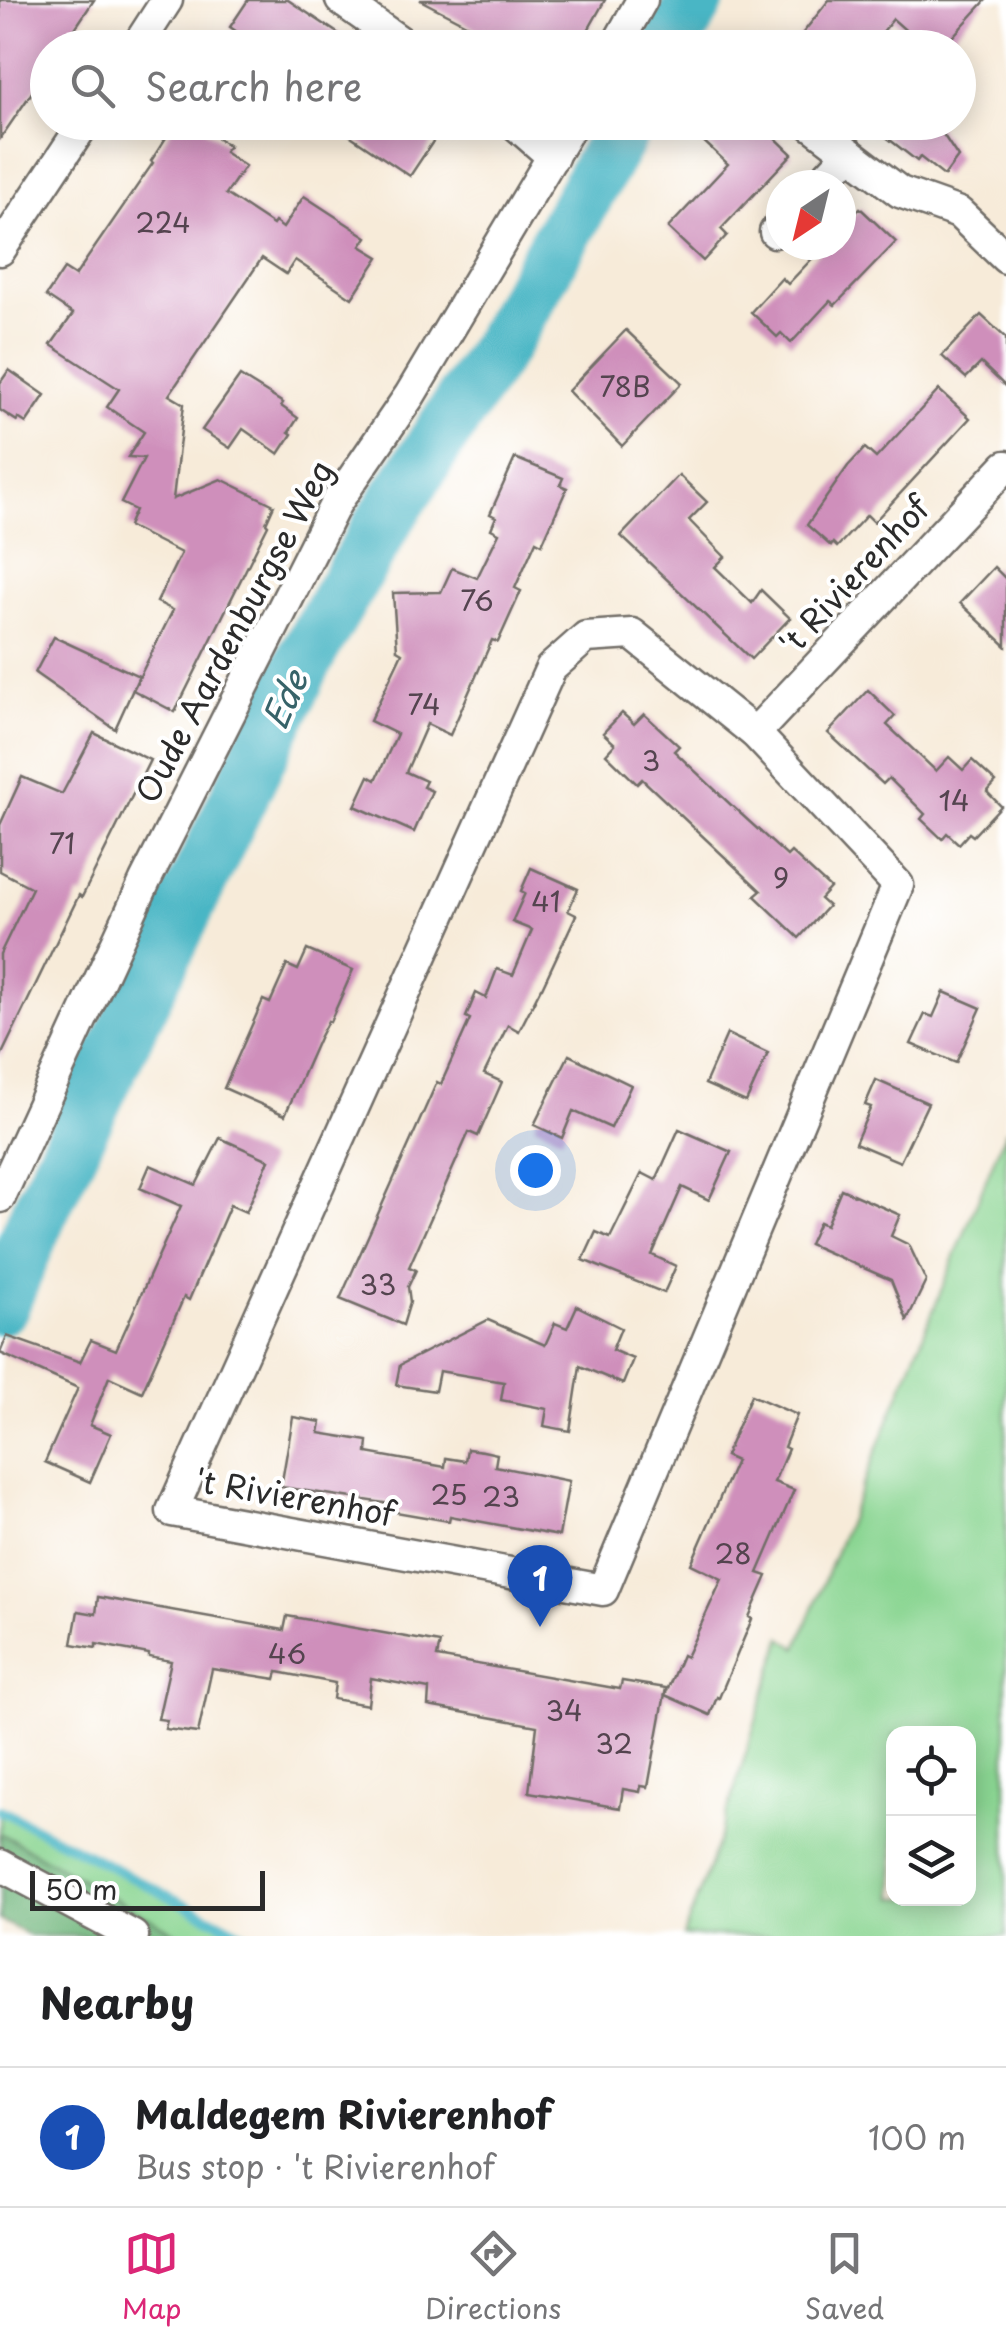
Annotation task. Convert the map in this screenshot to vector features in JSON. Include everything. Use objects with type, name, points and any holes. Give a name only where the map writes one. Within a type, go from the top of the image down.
[{"type":"street","points":[[148,30],[168,0]]},
{"type":"street","points":[[341,0],[384,30]]},
{"type":"street","points":[[625,30],[642,0]]},
{"type":"street","points":[[0,250],[74,140]]},
{"type":"street","points":[[534,140],[554,157]]},
{"type":"street","name":"Oude Aardenburgse Weg","points":[[0,1197],[144,881],[336,502],[410,394],[563,140]]},
{"type":"street","points":[[831,140],[900,192],[959,213],[1006,258]]},
{"type":"street","points":[[834,170],[849,154]]},
{"type":"street","name":"'t Rivierenhof","points":[[756,733],[1006,466]]},
{"type":"street","name":"'t Rivierenhof","points":[[632,634],[756,733],[898,886],[603,1590],[172,1512],[551,668],[586,637],[632,634]]},
{"type":"street","points":[[0,1865],[133,1936]]},
{"type":"green space","points":[[1006,1130],[1006,1936],[683,1936],[717,1845],[782,1638],[797,1648]]},
{"type":"green space","points":[[0,1810],[247,1936],[181,1936],[0,1833]]},
{"type":"green space","points":[[0,1833],[181,1936],[30,1936],[0,1920]]},
{"type":"building","points":[[0,0],[94,0],[74,30],[30,30],[30,95],[0,139]]},
{"type":"building","points":[[248,0],[288,0],[333,30],[234,30],[230,27]]},
{"type":"building","points":[[420,0],[605,0],[588,30],[477,30]]},
{"type":"building","points":[[829,0],[986,0],[959,30],[905,30],[893,19],[884,30],[805,30]]},
{"type":"building","points":[[164,140],[220,140],[229,146],[224,152],[245,166],[226,194],[283,228],[304,196],[367,237],[361,246],[379,257],[352,298],[295,260],[286,274],[262,258],[169,395],[184,404],[173,499],[221,479],[274,505],[268,525],[175,712],[133,690],[173,610],[157,602],[181,553],[128,526],[135,510],[121,503],[144,458],[128,457],[144,432],[107,407],[119,389],[51,345],[73,314],[46,296],[64,269],[75,276]]},
{"type":"building","points":[[357,140],[434,140],[410,176]]},
{"type":"building","points":[[702,140],[778,140],[792,154],[777,170],[766,170],[766,181],[721,229],[727,235],[703,261],[668,228],[728,164]]},
{"type":"building","points":[[890,140],[947,140],[958,157],[944,176],[920,157],[917,161]]},
{"type":"building","points":[[860,208],[896,242],[835,305],[830,301],[791,343],[781,333],[777,337],[751,312],[782,278],[788,284],[811,260],[856,260],[856,212]]},
{"type":"building","points":[[981,315],[1006,338],[1006,387],[981,363],[966,378],[942,356]]},
{"type":"building","points":[[626,330],[682,383],[622,446],[568,391]]},
{"type":"building","points":[[9,370],[45,395],[26,423],[0,410],[0,383]]},
{"type":"building","points":[[240,376],[283,403],[281,406],[298,418],[279,454],[243,429],[230,448],[202,430]]},
{"type":"building","points":[[939,390],[970,418],[874,522],[867,515],[837,547],[833,543],[831,546],[807,525],[865,448],[876,458]]},
{"type":"building","points":[[515,458],[563,478],[560,485],[567,488],[542,544],[536,541],[515,588],[521,591],[498,642],[492,640],[450,735],[427,724],[406,772],[426,781],[423,787],[432,791],[414,832],[355,806],[369,776],[376,780],[397,734],[370,721],[402,653],[397,650],[393,593],[441,592],[452,568],[477,578],[499,533],[491,529],[496,517],[490,514]]},
{"type":"building","points":[[679,475],[707,502],[689,520],[725,557],[715,567],[752,603],[761,590],[790,618],[751,659],[621,536]]},
{"type":"building","points":[[994,567],[1006,579],[1006,646],[960,603]]},
{"type":"building","points":[[54,637],[139,676],[115,729],[35,673]]},
{"type":"building","points":[[868,690],[895,716],[887,725],[936,771],[949,757],[963,770],[972,760],[996,782],[987,792],[1001,806],[973,836],[969,833],[959,844],[947,833],[942,839],[921,819],[925,814],[889,778],[883,784],[828,733]]},
{"type":"building","points":[[622,713],[634,724],[644,714],[679,746],[674,751],[730,804],[787,856],[791,852],[830,888],[820,899],[828,906],[799,938],[755,896],[761,891],[642,779],[637,784],[606,754],[615,744],[603,733]]},
{"type":"building","points":[[94,733],[150,760],[0,1058],[0,954],[32,888],[0,871],[0,825],[22,777],[62,794]]},
{"type":"building","points":[[531,868],[578,889],[568,911],[576,915],[519,1031],[508,1025],[484,1074],[502,1082],[478,1136],[469,1132],[409,1267],[416,1270],[408,1287],[410,1302],[403,1325],[340,1299],[437,1082],[441,1084],[470,1019],[466,1017],[476,993],[486,998],[497,969],[513,975],[532,930],[512,922]]},
{"type":"building","points":[[307,950],[353,970],[285,1115],[224,1088],[263,1000],[270,1003],[287,965],[298,970]]},
{"type":"building","points":[[944,992],[981,1008],[956,1063],[911,1044],[925,1014],[933,1017]]},
{"type":"building","points":[[727,1034],[768,1053],[746,1102],[705,1084]]},
{"type":"building","points":[[569,1055],[631,1085],[611,1128],[573,1111],[562,1138],[534,1125]]},
{"type":"building","points":[[876,1080],[928,1103],[900,1162],[855,1143],[871,1107],[865,1105]]},
{"type":"building","points":[[679,1129],[731,1152],[709,1200],[682,1187],[652,1255],[676,1266],[664,1293],[583,1260],[596,1232],[610,1238],[642,1173],[656,1180]]},
{"type":"building","points":[[220,1138],[269,1160],[246,1212],[230,1205],[189,1300],[184,1297],[142,1392],[109,1377],[90,1425],[111,1434],[90,1482],[45,1462],[78,1388],[0,1353],[7,1336],[80,1362],[91,1340],[116,1350],[181,1206],[140,1188],[150,1165],[196,1185]]},
{"type":"building","points":[[841,1189],[900,1215],[891,1236],[909,1245],[926,1281],[907,1320],[891,1280],[809,1244],[819,1222],[826,1225]]},
{"type":"building","points":[[577,1306],[621,1328],[612,1350],[633,1359],[623,1384],[580,1366],[570,1431],[544,1426],[547,1409],[501,1400],[504,1382],[439,1371],[435,1391],[396,1385],[400,1365],[488,1320],[545,1345],[555,1323],[567,1328]]},
{"type":"building","points":[[751,1395],[797,1415],[774,1482],[794,1490],[758,1573],[767,1576],[749,1617],[752,1619],[710,1715],[665,1695],[722,1579],[691,1564],[736,1461],[725,1456]]},
{"type":"building","points":[[293,1417],[321,1422],[319,1433],[368,1441],[367,1453],[445,1467],[446,1458],[465,1461],[467,1449],[483,1451],[497,1454],[495,1466],[569,1481],[559,1536],[450,1516],[449,1521],[390,1511],[391,1504],[281,1487]]},
{"type":"building","points":[[98,1597],[284,1630],[287,1616],[440,1643],[437,1657],[620,1689],[622,1681],[666,1688],[648,1787],[641,1786],[640,1792],[623,1789],[620,1808],[529,1792],[537,1726],[428,1706],[429,1689],[371,1678],[368,1705],[333,1699],[335,1683],[278,1672],[276,1679],[212,1669],[198,1733],[165,1729],[167,1720],[158,1719],[171,1661],[96,1644],[96,1648],[72,1644],[78,1611],[96,1614]]},
{"type":"waterway","name":"Ede","points":[[679,30],[696,0]]},
{"type":"waterway","name":"Ede","points":[[0,1306],[37,1217],[309,651],[383,523],[501,344],[616,140]]},
{"type":"waterway","points":[[0,1810],[247,1936]]},
{"type":"place","name":"Maldegem Rivierenhof","points":[[540,1627]]}]
